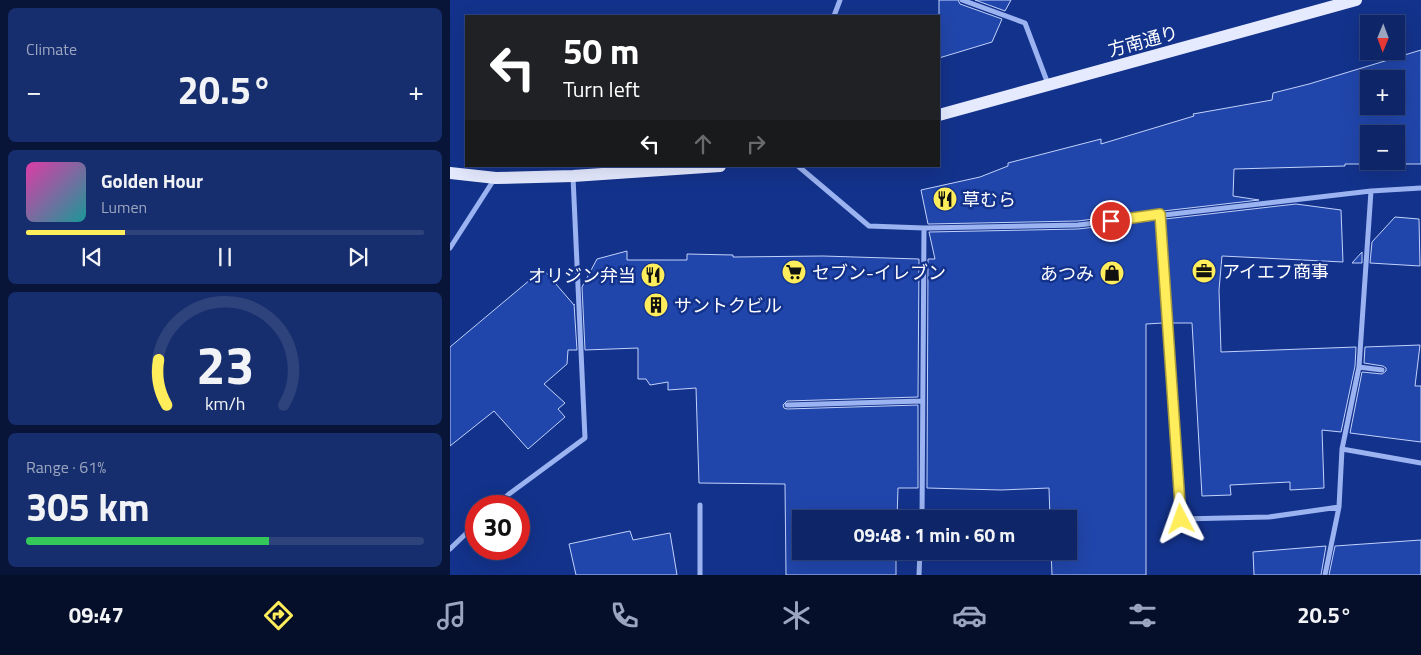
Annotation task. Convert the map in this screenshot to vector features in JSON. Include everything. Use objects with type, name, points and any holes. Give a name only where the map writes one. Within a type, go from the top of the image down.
[{"type":"main road","name":"方南通り","points":[[940,115],[1356,0]]},
{"type":"main road","points":[[450,173],[496,178],[573,176],[705,167]]},
{"type":"street","points":[[834,15],[840,0]]},
{"type":"street","points":[[962,0],[1025,23],[1048,85]]},
{"type":"street","points":[[799,167],[869,226],[924,228],[1078,225],[1371,191],[1421,188]]},
{"type":"street","points":[[508,495],[585,438],[573,176]]},
{"type":"street","points":[[450,248],[496,178]]},
{"type":"street","points":[[1325,575],[1339,507],[1342,449],[1359,367],[1371,191]]},
{"type":"street","points":[[1160,214],[1181,519],[1269,518],[1339,507]]},
{"type":"street","points":[[922,510],[924,228]]},
{"type":"street","points":[[1359,367],[1382,370]]},
{"type":"street","points":[[787,405],[922,401]]},
{"type":"street","points":[[1342,449],[1421,463]]},
{"type":"street","points":[[700,505],[700,575]]},
{"type":"street","points":[[450,549],[465,535]]},
{"type":"street","points":[[919,575],[920,560]]},
{"type":"building","points":[[939,0],[958,0],[960,4],[1002,19],[992,42],[940,58]]},
{"type":"building","points":[[975,0],[1011,0],[1005,11]]},
{"type":"building","points":[[1421,50],[1421,164],[1405,164],[1405,125],[1360,125],[1360,164],[1234,169],[1233,196],[1259,200],[1159,210],[1078,221],[928,224],[921,190],[980,177],[1008,166],[1008,163],[1101,139],[1101,144],[1194,116],[1193,114],[1272,100],[1273,93],[1388,60],[1405,60],[1405,55]]},
{"type":"building","points":[[1296,204],[1341,210],[1343,262],[1222,256],[1219,290],[1221,352],[1356,347],[1355,366],[1341,432],[1322,430],[1324,488],[1290,490],[1290,482],[1230,485],[1231,495],[1202,496],[1192,323],[1172,323],[1165,219]]},
{"type":"building","points":[[1395,217],[1419,219],[1420,266],[1370,263],[1372,242]]},
{"type":"building","points":[[1156,220],[1163,323],[1146,324],[1146,575],[1052,575],[1051,560],[1077,560],[1077,510],[1050,510],[1049,488],[1001,490],[927,488],[928,259],[935,259],[929,232],[1078,229]]},
{"type":"building","points":[[627,251],[627,260],[687,260],[687,254],[733,255],[733,257],[823,256],[919,259],[918,397],[787,401],[783,405],[787,409],[918,405],[918,488],[898,488],[897,510],[792,510],[792,560],[896,560],[896,575],[786,575],[785,484],[699,483],[696,388],[668,390],[668,382],[650,385],[646,379],[638,379],[638,348],[585,350],[582,287],[597,259]]},
{"type":"building","points":[[1362,252],[1362,263],[1352,263]]},
{"type":"building","points":[[543,269],[574,304],[577,350],[568,350],[567,364],[544,384],[565,403],[558,409],[565,417],[528,449],[494,411],[450,446],[450,347]]},
{"type":"building","points":[[1420,345],[1415,386],[1421,386],[1421,442],[1350,433],[1362,372],[1382,374],[1386,371],[1386,368],[1383,366],[1364,363],[1365,347]]},
{"type":"building","points":[[630,531],[633,540],[670,533],[677,575],[576,575],[569,544]]},
{"type":"building","points":[[1421,540],[1421,575],[1329,575],[1335,546]]},
{"type":"building","points":[[1326,546],[1321,575],[1254,575],[1253,552]]},
{"type":"place","name":"草むら","points":[[945,199]]},
{"type":"place","name":"アイエフ商事","points":[[1204,271]]},
{"type":"place","name":"セブン-イレブン","points":[[794,272]]},
{"type":"place","name":"あつみ","points":[[1112,273]]},
{"type":"place","name":"オリジン弁当","points":[[653,275]]},
{"type":"place","name":"サントクビル","points":[[656,305]]},
{"type":"route","points":[[1111,221],[1160,214],[1181,519]]}]
